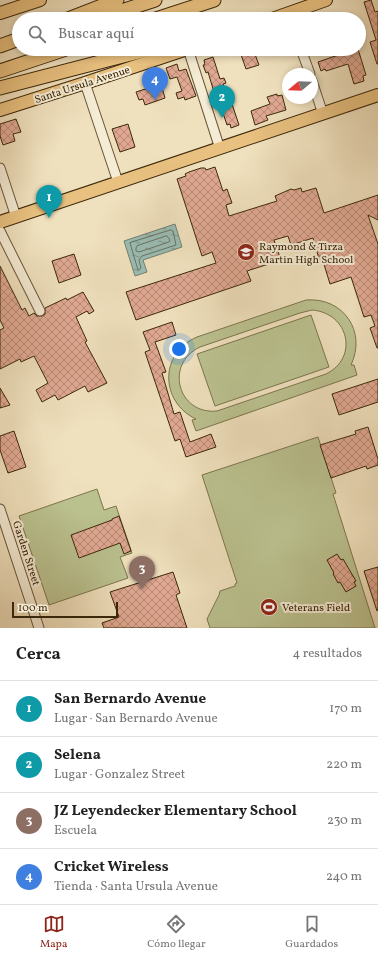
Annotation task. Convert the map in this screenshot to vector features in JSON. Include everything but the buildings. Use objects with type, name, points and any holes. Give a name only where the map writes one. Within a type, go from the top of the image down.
[{"type":"highway","points":[[86,12],[117,0]]},
{"type":"highway","points":[[118,12],[155,0]]},
{"type":"highway","points":[[177,12],[214,0]]},
{"type":"highway","points":[[0,46],[12,42]]},
{"type":"highway","points":[[0,51],[12,47]]},
{"type":"highway","points":[[0,71],[45,56]]},
{"type":"highway","points":[[0,88],[123,56]]},
{"type":"main road","points":[[0,14],[40,0]]},
{"type":"main road","points":[[299,12],[326,0]]},
{"type":"main road","name":"Santa Ursula Avenue","points":[[0,110],[167,56]]},
{"type":"main road","points":[[0,222],[378,95]]},
{"type":"street","points":[[190,56],[220,149]]},
{"type":"street","points":[[304,56],[308,68]]},
{"type":"street","points":[[85,83],[118,182]]},
{"type":"street","points":[[318,99],[323,114]]},
{"type":"street","points":[[0,168],[16,217]]},
{"type":"street","points":[[0,231],[40,310]]},
{"type":"street","name":"Garden Street","points":[[0,509],[4,536],[39,628]]},
{"type":"green space","points":[[306,300],[319,301],[331,304],[341,310],[354,329],[356,340],[355,352],[351,365],[354,365],[357,375],[196,431],[192,420],[196,419],[184,411],[176,401],[170,390],[169,378],[170,365],[176,354],[185,344],[197,337]],"holes":[[[312,310],[325,313],[334,319],[341,327],[345,337],[346,348],[343,358],[336,367],[326,374],[217,411],[204,410],[193,405],[185,397],[180,387],[179,376],[182,365],[189,355],[200,347],[300,313]]]},
{"type":"green space","points":[[311,315],[329,367],[215,406],[197,354]]},
{"type":"green space","points":[[318,437],[336,493],[333,494],[375,628],[210,628],[207,619],[220,591],[235,586],[237,583],[202,475]]},
{"type":"green space","points":[[97,489],[104,510],[116,506],[132,553],[120,557],[128,578],[49,605],[19,516]]},
{"type":"water","points":[[175,224],[182,247],[143,260],[147,272],[135,276],[124,241]]},
{"type":"place","name":"Cricket Wireless","points":[[155,100]]},
{"type":"place","name":"Selena","points":[[222,118]]},
{"type":"place","name":"San Bernardo Avenue","points":[[49,218]]},
{"type":"place","name":"Raymond & Tirza Martin High School","points":[[246,252]]},
{"type":"place","name":"JZ Leyendecker Elementary School","points":[[142,589]]},
{"type":"place","name":"Veterans Field","points":[[269,607]]}]
